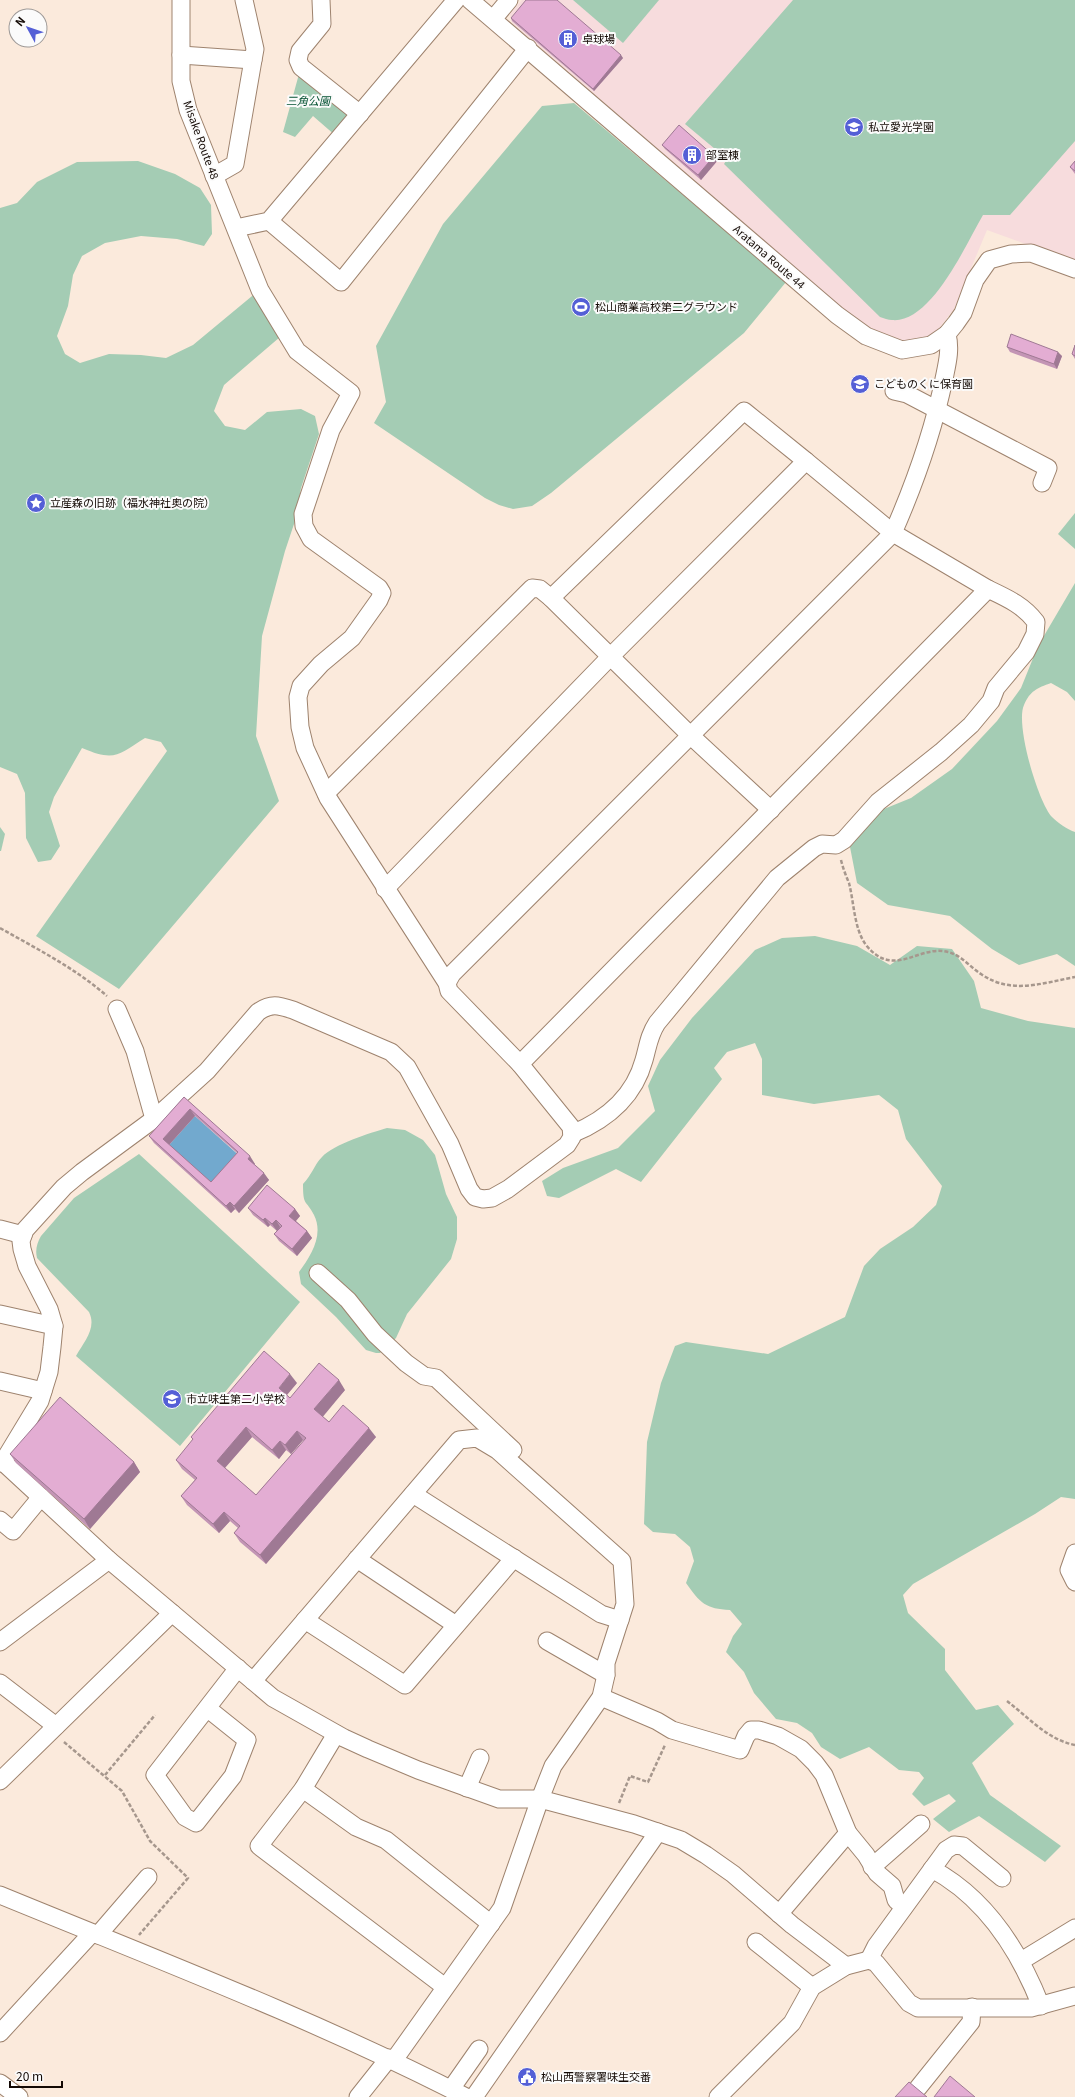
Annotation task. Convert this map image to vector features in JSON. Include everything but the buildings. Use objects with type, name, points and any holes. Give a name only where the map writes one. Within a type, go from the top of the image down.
[{"type":"street","name":"Misake Route 48","points":[[181,0],[181,81],[188,110],[260,290],[297,351],[351,393],[331,430],[303,514],[304,526],[311,539],[379,588],[382,593],[379,600],[352,638],[321,664],[301,686],[298,697],[300,727],[305,748],[326,793]]},
{"type":"street","points":[[214,176],[235,164],[254,60],[255,49],[244,0]]},
{"type":"street","points":[[320,0],[322,24],[300,51],[298,60],[301,67],[360,114]]},
{"type":"street","points":[[236,228],[269,221],[456,0]]},
{"type":"street","name":"Aratama Route 44","points":[[470,0],[494,18],[836,314],[866,336],[902,350],[932,345],[947,334],[963,313],[974,280],[989,260],[1011,254],[1031,253],[1075,269]]},
{"type":"street","points":[[494,18],[509,0]]},
{"type":"street","points":[[269,221],[341,282],[528,48]]},
{"type":"street","points":[[181,55],[254,60]]},
{"type":"street","points":[[447,983],[452,974],[893,532],[906,502],[937,411],[948,355],[949,343],[947,334]]},
{"type":"street","points":[[894,391],[907,394],[1048,468],[1042,483]]},
{"type":"street","points":[[550,598],[744,411],[893,532],[988,590],[1026,610],[1036,622],[1035,634],[1026,652],[996,688],[991,701],[972,725],[941,752],[878,802],[844,840],[836,845],[822,844],[814,848],[778,878],[657,1023],[648,1041],[644,1060],[636,1083],[629,1095],[614,1110],[588,1127],[572,1134]]},
{"type":"street","points":[[385,889],[610,657],[806,461]]},
{"type":"street","points":[[770,810],[690,735],[550,598],[540,589],[532,588],[326,793],[385,889],[447,983],[449,991],[520,1064],[571,1127],[572,1137],[567,1145],[508,1189],[492,1198],[483,1199],[475,1197],[469,1189],[446,1137],[407,1067],[399,1059],[391,1052],[278,1005],[268,1005],[258,1012],[207,1071],[154,1119],[64,1187],[23,1235],[22,1249],[27,1266],[49,1309],[54,1326],[49,1372],[43,1391],[23,1432],[2,1463],[109,1560],[273,1698],[336,1734],[418,1770],[467,1788],[499,1799],[540,1800],[613,1818],[682,1840],[733,1874],[780,1914],[846,1966]]},
{"type":"street","points":[[520,1064],[988,590]]},
{"type":"street","points":[[117,1009],[134,1051],[154,1119]]},
{"type":"street","points":[[0,1229],[23,1235]]},
{"type":"street","points":[[318,1273],[348,1300],[375,1334],[401,1358],[424,1376],[436,1378],[519,1456],[524,1462],[524,1474]]},
{"type":"street","points":[[0,1314],[54,1326]]},
{"type":"street","points":[[0,1381],[43,1391]]},
{"type":"street","points":[[253,1681],[459,1440],[466,1438],[478,1438],[487,1443],[622,1561],[625,1604],[606,1663],[606,1675],[601,1697],[553,1766],[502,1908],[392,2059],[358,2097]]},
{"type":"street","points":[[413,1494],[601,1614],[620,1620]]},
{"type":"street","points":[[0,1520],[13,1531],[41,1497]]},
{"type":"street","points":[[1075,1554],[1069,1570],[1075,1582]]},
{"type":"street","points":[[357,1558],[456,1625]]},
{"type":"street","points":[[305,1620],[405,1686],[514,1558]]},
{"type":"street","points":[[0,1642],[109,1560]]},
{"type":"street","points":[[0,1781],[172,1613]]},
{"type":"street","points":[[547,1641],[606,1675]]},
{"type":"street","points":[[207,1708],[247,1740],[233,1776],[196,1823],[185,1817],[155,1775],[238,1668]]},
{"type":"street","points":[[0,1683],[54,1729]]},
{"type":"street","points":[[601,1697],[658,1721],[672,1730],[740,1750],[746,1736],[751,1730],[759,1730],[778,1736],[801,1749],[824,1775],[848,1833],[866,1855],[872,1867],[892,1886],[896,1900],[904,1906]]},
{"type":"street","points":[[336,1734],[303,1788],[259,1846],[445,1988]]},
{"type":"street","points":[[467,1788],[480,1758]]},
{"type":"street","points":[[303,1788],[356,1827],[386,1840],[491,1924]]},
{"type":"street","points":[[872,1867],[921,1824]]},
{"type":"street","points":[[474,2097],[658,1832]]},
{"type":"street","points":[[780,1914],[848,1833]]},
{"type":"street","points":[[869,1960],[876,1946],[904,1906],[946,1850],[954,1845],[964,1846],[1002,1878]]},
{"type":"street","points":[[932,1869],[950,1878],[994,1920],[1030,1976],[1041,2006]]},
{"type":"street","points":[[0,2033],[148,1877]]},
{"type":"street","points":[[0,1895],[129,1947],[392,2059],[459,2093],[479,2049]]},
{"type":"street","points":[[1020,1961],[1075,1928]]},
{"type":"street","points":[[756,1942],[812,1987]]},
{"type":"street","points":[[718,2097],[792,2023],[812,1987],[846,1966],[869,1960],[876,1963],[909,2002],[918,2008],[1031,2008],[1075,1996]]},
{"type":"street","points":[[918,2088],[971,2022],[972,2007]]},
{"type":"street","points":[[0,2083],[18,2097]]},
{"type":"path","points":[[836,845],[848,883],[858,925],[865,944],[883,958],[906,960],[938,950],[949,952],[1000,985],[1019,987],[1075,977]]},
{"type":"path","points":[[0,928],[84,977],[108,997],[117,1009]]},
{"type":"path","points":[[1007,1701],[1053,1737],[1075,1745]]},
{"type":"path","points":[[104,1775],[155,1715]]},
{"type":"path","points":[[54,1729],[122,1791],[150,1841],[188,1878],[129,1947]]},
{"type":"path","points":[[613,1818],[630,1776],[648,1782],[672,1730]]},
{"type":"shaded area","name":"私立愛光学園","points":[[522,0],[1075,0],[1075,262],[987,230],[954,309],[937,331],[926,338],[901,343],[862,325],[512,23],[510,14]]},
{"type":"green space","points":[[573,0],[659,0],[623,43]]},
{"type":"green space","name":"私立愛光学園","points":[[793,0],[1075,0],[1075,141],[1010,215],[983,215],[946,280],[920,309],[906,318],[892,320],[880,317],[724,164],[727,159],[685,124]]},
{"type":"green space","name":"三角公園","points":[[299,74],[354,117],[336,136],[313,116],[295,137],[283,132]]},
{"type":"green space","name":"松山商業高校第二グラウンド","points":[[574,103],[786,282],[744,333],[551,493],[532,506],[513,509],[499,505],[485,498],[374,423],[386,402],[376,346],[443,224],[542,106]]},
{"type":"green space","points":[[138,161],[175,174],[200,188],[211,205],[212,234],[204,246],[177,239],[141,236],[105,243],[82,256],[73,275],[68,306],[57,336],[65,354],[80,363],[109,354],[141,355],[166,358],[193,345],[257,292],[280,337],[224,385],[214,411],[225,426],[245,430],[267,412],[301,409],[315,416],[319,434],[301,488],[296,518],[285,551],[262,636],[256,736],[279,801],[119,989],[36,936],[167,751],[161,742],[145,738],[116,755],[102,755],[82,748],[54,797],[49,812],[60,846],[51,860],[38,862],[26,838],[25,793],[17,774],[0,767],[0,208],[17,203],[37,182],[77,162]]},
{"type":"green space","points":[[1075,513],[1075,549],[1058,534]]},
{"type":"green space","points":[[1075,583],[1075,701],[1067,692],[1051,683],[1038,688],[1031,693],[1026,700],[1022,715],[1025,745],[1040,796],[1046,809],[1052,817],[1069,830],[1075,832],[1075,966],[1057,954],[1019,965],[992,949],[950,916],[888,905],[857,883],[850,847],[879,811],[911,798],[952,769],[997,721],[1021,688],[1038,646]]},
{"type":"green space","points":[[0,827],[5,834],[1,851],[0,851]]},
{"type":"green space","points":[[815,936],[857,946],[890,965],[917,946],[952,949],[974,981],[981,1008],[1028,1021],[1075,1028],[1075,1499],[1061,1497],[1035,1514],[913,1584],[903,1595],[908,1613],[945,1649],[945,1670],[976,1710],[998,1705],[1014,1724],[972,1763],[990,1795],[1061,1846],[1045,1862],[979,1816],[949,1832],[933,1819],[956,1801],[949,1794],[924,1806],[912,1794],[924,1778],[919,1772],[899,1770],[869,1747],[840,1759],[821,1747],[812,1733],[797,1723],[776,1719],[754,1693],[744,1672],[726,1652],[733,1636],[742,1624],[730,1610],[715,1608],[704,1604],[695,1596],[686,1583],[694,1561],[690,1547],[675,1534],[653,1532],[644,1524],[647,1442],[661,1383],[675,1346],[686,1342],[768,1354],[845,1317],[864,1266],[880,1249],[913,1227],[936,1205],[942,1186],[906,1139],[898,1110],[879,1095],[814,1104],[762,1095],[762,1059],[755,1043],[727,1052],[714,1068],[722,1079],[641,1182],[616,1169],[559,1198],[547,1196],[542,1181],[563,1168],[618,1148],[655,1111],[648,1086],[660,1060],[692,1018],[755,950],[782,938]]},
{"type":"green space","points":[[387,1128],[405,1130],[423,1140],[435,1155],[446,1194],[457,1217],[457,1239],[451,1259],[407,1314],[396,1338],[380,1353],[376,1353],[366,1350],[336,1317],[301,1284],[299,1272],[312,1252],[318,1230],[314,1215],[304,1200],[303,1184],[319,1160],[328,1152],[343,1143]]},
{"type":"green space","points":[[139,1154],[300,1302],[180,1446],[76,1356],[91,1329],[91,1318],[89,1312],[37,1258],[36,1255],[38,1241],[41,1236],[74,1198]]},
{"type":"water","points":[[195,1116],[243,1159],[216,1189],[168,1146]]},
{"type":"place","name":"卓球場","points":[[568,39]]},
{"type":"place","name":"私立愛光学園","points":[[854,127]]},
{"type":"place","name":"部室棟","points":[[692,155]]},
{"type":"place","name":"松山商業高校第二グラウンド","points":[[581,307]]},
{"type":"place","name":"こどものくに保育園","points":[[860,384]]},
{"type":"place","name":"立産森の旧跡（福水神社奥の院）","points":[[36,503]]},
{"type":"place","name":"市立味生第二小学校","points":[[172,1399]]},
{"type":"place","name":"松山西警察署味生交番","points":[[527,2077]]}]
